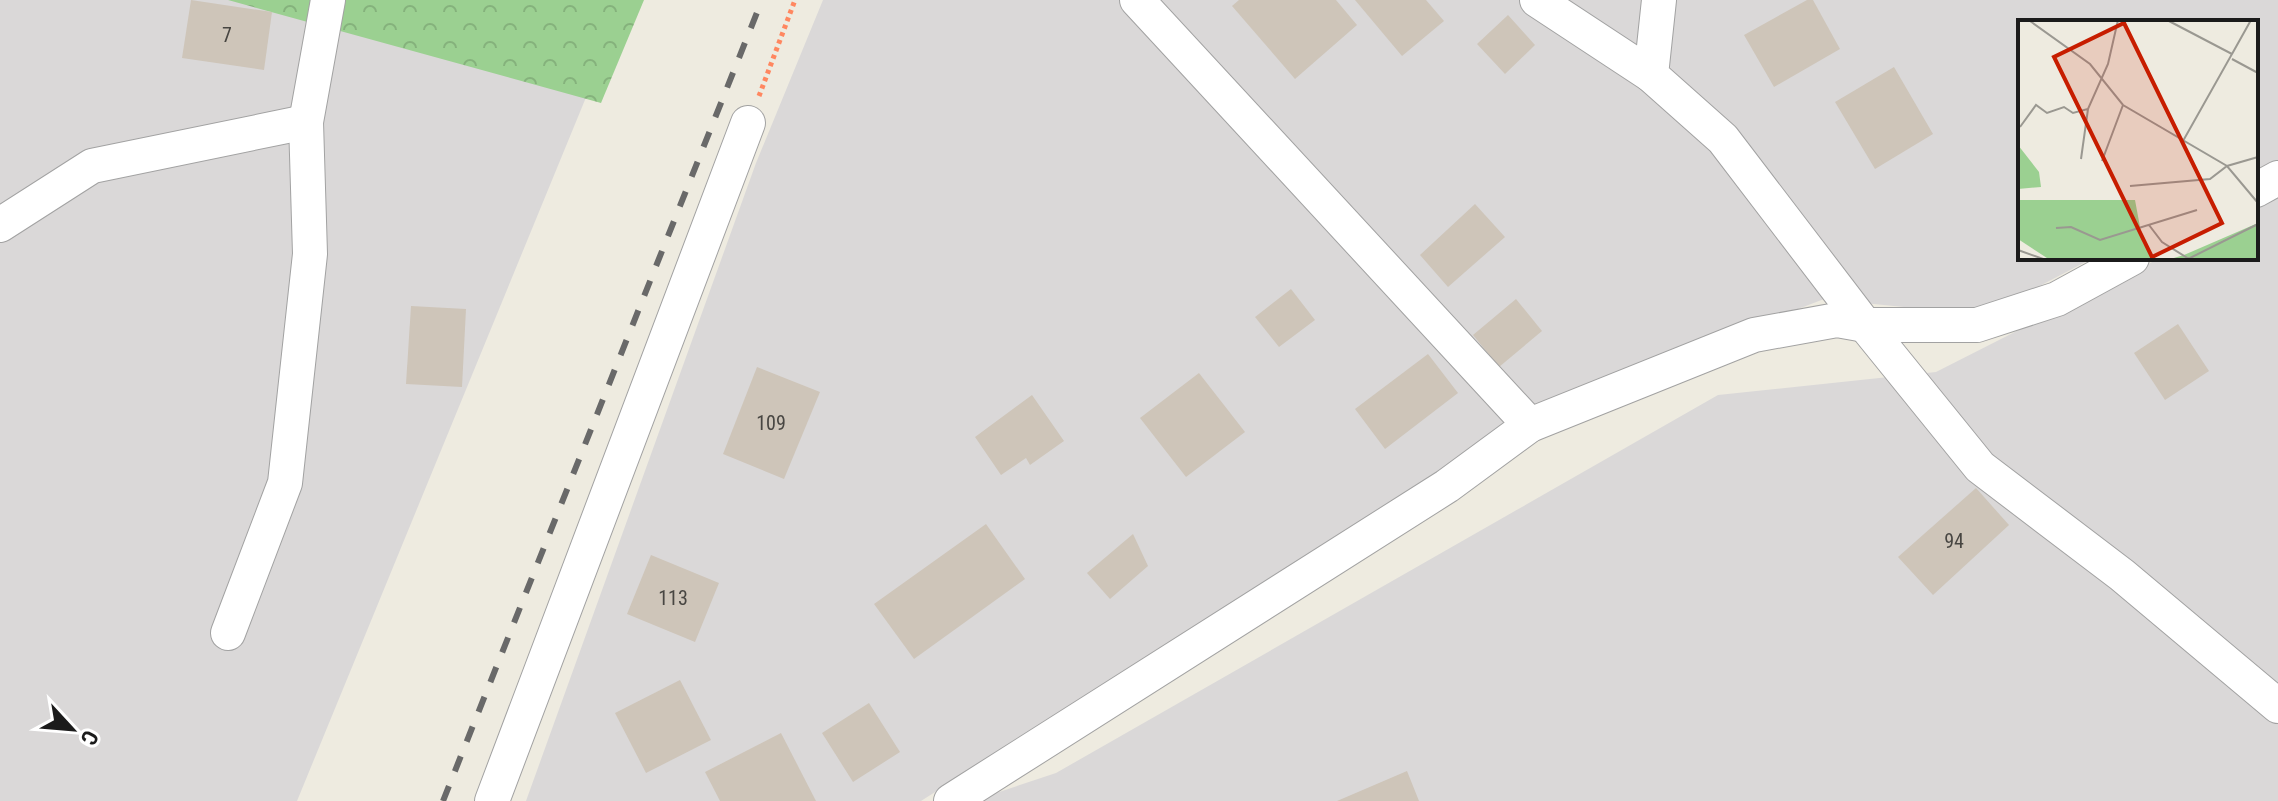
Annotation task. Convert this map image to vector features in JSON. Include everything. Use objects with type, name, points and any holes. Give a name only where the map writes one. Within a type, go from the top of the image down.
[{"type":"street","points":[[228,633],[285,483],[310,254],[306,122],[328,0]]},
{"type":"street","points":[[1137,0],[1530,425]]},
{"type":"street","points":[[1537,0],[1651,75],[1723,139],[1865,325],[1980,467],[2122,575],[2278,706]]},
{"type":"street","points":[[1651,75],[1659,0]]},
{"type":"street","points":[[0,225],[92,166],[306,122]]},
{"type":"street","points":[[492,801],[748,123]]},
{"type":"street","points":[[2258,189],[2278,178]]},
{"type":"street","points":[[951,801],[1447,486],[1530,425],[1754,335],[1837,320],[1865,325],[1977,325],[2057,299],[2128,260]]},
{"type":"path","points":[[748,123],[795,0]]},
{"type":"shaded area","points":[[0,0],[626,0],[297,801],[0,801]]},
{"type":"shaded area","points":[[823,0],[2278,0],[2278,160],[2258,171],[2258,20],[2018,20],[2018,260],[2089,260],[1984,315],[1824,299],[1532,411],[921,801],[526,801],[756,163]]},
{"type":"shaded area","points":[[2278,197],[2278,801],[972,801],[1056,773],[1718,395],[1936,372],[2156,260],[2258,260],[2258,208]]},
{"type":"green space","points":[[228,0],[644,0],[601,103]]},
{"type":"building","points":[[191,0],[272,12],[264,70],[182,58]]},
{"type":"building","points":[[1239,0],[1336,0],[1357,25],[1295,79],[1232,6]]},
{"type":"building","points":[[1355,0],[1426,0],[1444,21],[1402,56]]},
{"type":"building","points":[[1807,0],[1813,0],[1840,49],[1774,87],[1744,35]]},
{"type":"building","points":[[1508,15],[1535,45],[1505,74],[1477,44]]},
{"type":"building","points":[[1894,67],[1933,134],[1875,169],[1835,102]]},
{"type":"building","points":[[1475,204],[1505,237],[1448,287],[1420,255]]},
{"type":"building","points":[[1291,289],[1315,320],[1279,347],[1255,317]]},
{"type":"building","points":[[1516,299],[1542,331],[1499,367],[1473,335]]},
{"type":"building","points":[[411,306],[466,309],[462,387],[406,384]]},
{"type":"building","points":[[2178,324],[2209,371],[2165,400],[2134,353]]},
{"type":"building","points":[[1428,354],[1458,393],[1385,449],[1355,409]]},
{"type":"building","points":[[757,367],[820,392],[784,479],[723,454]]},
{"type":"building","points":[[1199,373],[1245,432],[1186,477],[1140,418]]},
{"type":"building","points":[[1032,395],[1064,441],[1030,465],[1026,458],[1001,475],[975,437]]},
{"type":"building","points":[[1976,488],[2009,525],[1933,595],[1898,557]]},
{"type":"building","points":[[986,524],[1025,579],[914,659],[874,604]]},
{"type":"building","points":[[1133,534],[1148,566],[1110,599],[1087,573]]},
{"type":"building","points":[[651,555],[719,583],[695,642],[627,614]]},
{"type":"building","points":[[680,680],[711,740],[646,773],[615,713]]},
{"type":"building","points":[[869,703],[900,752],[853,782],[822,733]]},
{"type":"building","points":[[781,733],[816,801],[720,801],[705,772]]},
{"type":"building","points":[[1407,771],[1419,801],[1337,801]]},
{"type":"railway","points":[[443,801],[762,0]]}]
